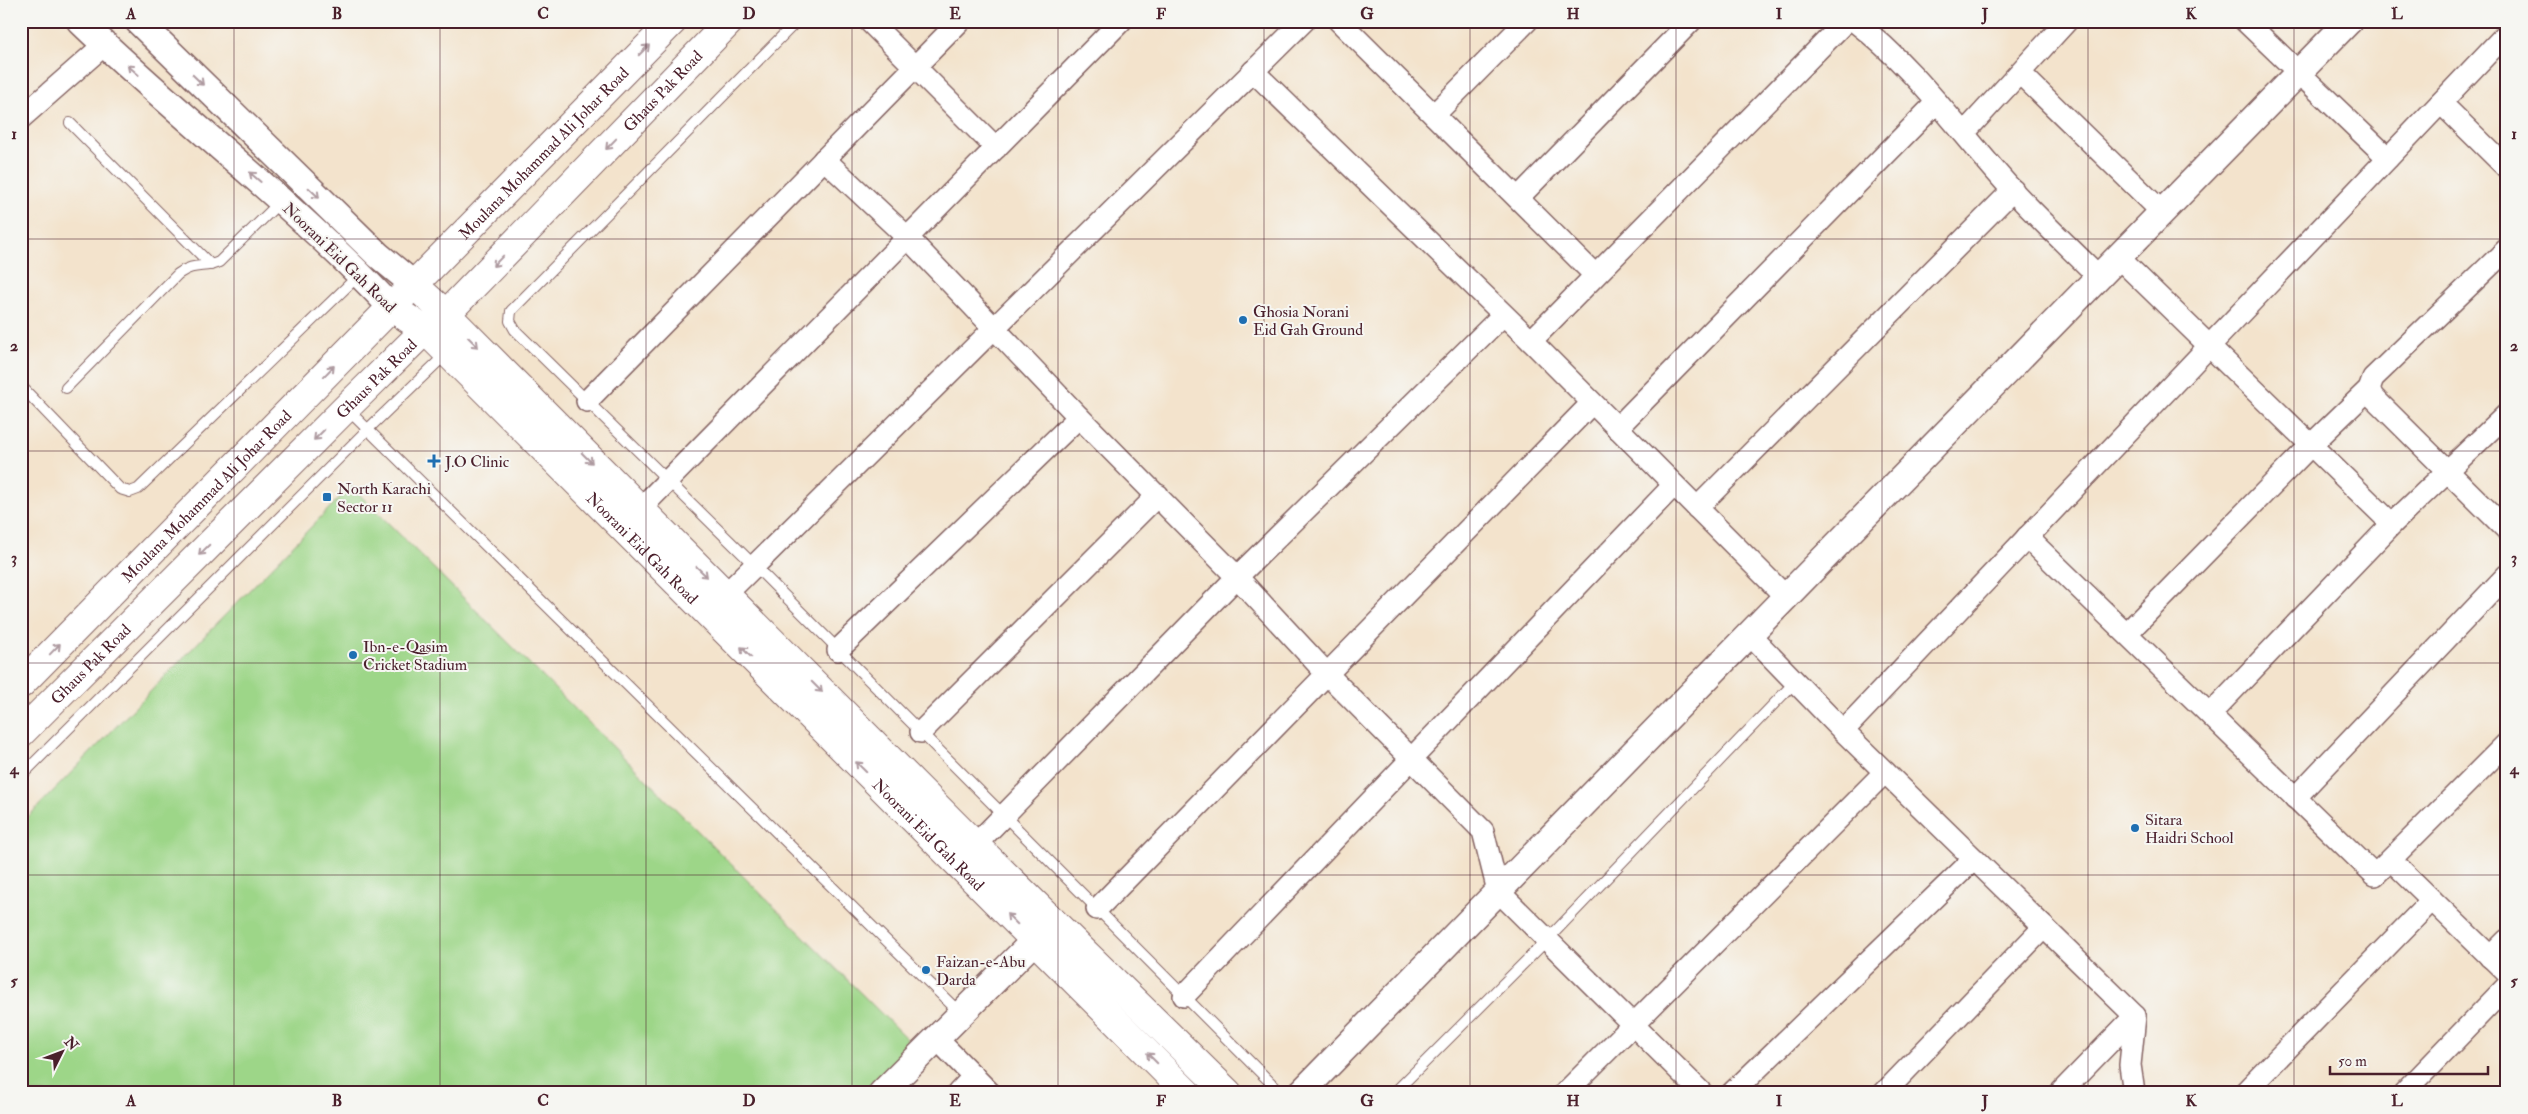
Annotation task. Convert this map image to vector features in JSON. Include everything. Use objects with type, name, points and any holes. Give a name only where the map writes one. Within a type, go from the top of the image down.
[{"type":"main road","name":"Moulana Mohammad Ali Johar Road","points":[[21,684],[673,21]]},
{"type":"main road","name":"Ghaus Pak Road","points":[[21,733],[346,408],[436,322],[730,21]]},
{"type":"main road","name":"Noorani Eid Gah Road","points":[[413,284],[436,322],[448,353],[1034,942],[1187,1093]]},
{"type":"main road","name":"Noorani Eid Gah Road","points":[[391,308],[436,322],[639,510],[975,845],[1228,1093]]},
{"type":"street","name":"Noorani Eid Gah Road","points":[[80,21],[104,45],[282,201],[369,265],[413,284]]},
{"type":"street","name":"Noorani Eid Gah Road","points":[[138,21],[369,265],[391,308]]},
{"type":"street","points":[[870,21],[996,148]]},
{"type":"street","points":[[588,401],[960,21]]},
{"type":"street","points":[[639,510],[1121,21]]},
{"type":"street","points":[[725,595],[756,567],[1304,21]]},
{"type":"street","points":[[1434,115],[1527,21]]},
{"type":"street","points":[[1518,198],[1691,21]]},
{"type":"street","points":[[1531,341],[1846,21]]},
{"type":"street","points":[[1854,21],[1877,39],[1965,132],[2013,190],[2099,278]]},
{"type":"street","points":[[1965,132],[2067,21]]},
{"type":"street","points":[[2245,21],[2388,158]]},
{"type":"street","points":[[1301,1093],[2349,21]]},
{"type":"street","points":[[1348,24],[1434,115],[1595,275]]},
{"type":"street","points":[[1843,731],[2507,33]]},
{"type":"street","points":[[21,118],[104,45]]},
{"type":"street","points":[[1253,71],[1531,341],[1786,597]]},
{"type":"street","points":[[2020,73],[2162,212]]},
{"type":"street","points":[[1618,428],[1937,102]]},
{"type":"street","points":[[2441,103],[2507,168]]},
{"type":"street","points":[[824,160],[908,238],[1079,417],[1237,576],[1327,674],[1484,831],[1498,891],[1702,1093]]},
{"type":"street","points":[[1697,508],[2013,190]]},
{"type":"street","points":[[2127,633],[2311,445],[2369,389],[2373,378],[2507,249]]},
{"type":"street","points":[[2118,257],[2392,524]]},
{"type":"street","points":[[975,845],[1237,576],[1503,315]]},
{"type":"street","points":[[2369,389],[2373,397],[2507,530]]},
{"type":"street","points":[[1097,909],[1592,403]]},
{"type":"street","points":[[2210,714],[2392,524],[2507,414]]},
{"type":"street","points":[[838,650],[1079,417]]},
{"type":"street","points":[[1184,996],[1674,485]]},
{"type":"street","points":[[920,732],[1158,496]]},
{"type":"street","points":[[2027,537],[2375,875],[2507,743]]},
{"type":"street","points":[[2295,798],[2507,575]]},
{"type":"street","points":[[1749,634],[1843,731],[2135,1016]]},
{"type":"street","points":[[1565,1093],[1885,772]]},
{"type":"street","points":[[1732,1093],[1974,859]]},
{"type":"street","points":[[2391,860],[2507,973]]},
{"type":"street","points":[[2244,1093],[2432,900]]},
{"type":"street","points":[[1884,1093],[2044,927]]},
{"type":"street","points":[[2490,957],[2507,940]]},
{"type":"street","points":[[882,1093],[1034,942]]},
{"type":"street","points":[[2404,1093],[2507,986]]},
{"type":"street","points":[[2060,1093],[2135,1016]]},
{"type":"street","points":[[2134,1093],[2130,1065],[2135,1016]]},
{"type":"street","points":[[936,1038],[990,1093]]},
{"type":"street","points":[[958,1093],[974,1076]]},
{"type":"lane","points":[[796,21],[511,311],[510,321],[515,330],[756,567],[1281,1093]]},
{"type":"lane","points":[[70,123],[211,266]]},
{"type":"lane","points":[[66,388],[178,274],[189,266],[211,266],[219,262],[282,201]]},
{"type":"lane","points":[[21,386],[120,489],[130,492],[138,489],[369,265]]},
{"type":"lane","points":[[21,776],[368,429],[448,353]]},
{"type":"lane","points":[[346,408],[962,1015]]},
{"type":"lane","points":[[1394,1093],[1547,940],[1796,682]]},
{"type":"green space","name":"Ibn-e-Qasim Cricket Stadium","points":[[351,486],[921,1053],[882,1093],[21,1093],[21,824]]},
{"type":"place","name":"Ghosia Norani Eid Gah Ground","points":[[1243,320]]},
{"type":"place","name":"J.O Clinic","points":[[434,461]]},
{"type":"place","name":"North Karachi Sector 11","points":[[327,497]]},
{"type":"place","name":"Ibn-e-Qasim Cricket Stadium","points":[[353,655]]},
{"type":"place","name":"Sitara Haidri School","points":[[2135,828]]},
{"type":"place","name":"Faizan-e-Abu Darda","points":[[926,970]]}]
